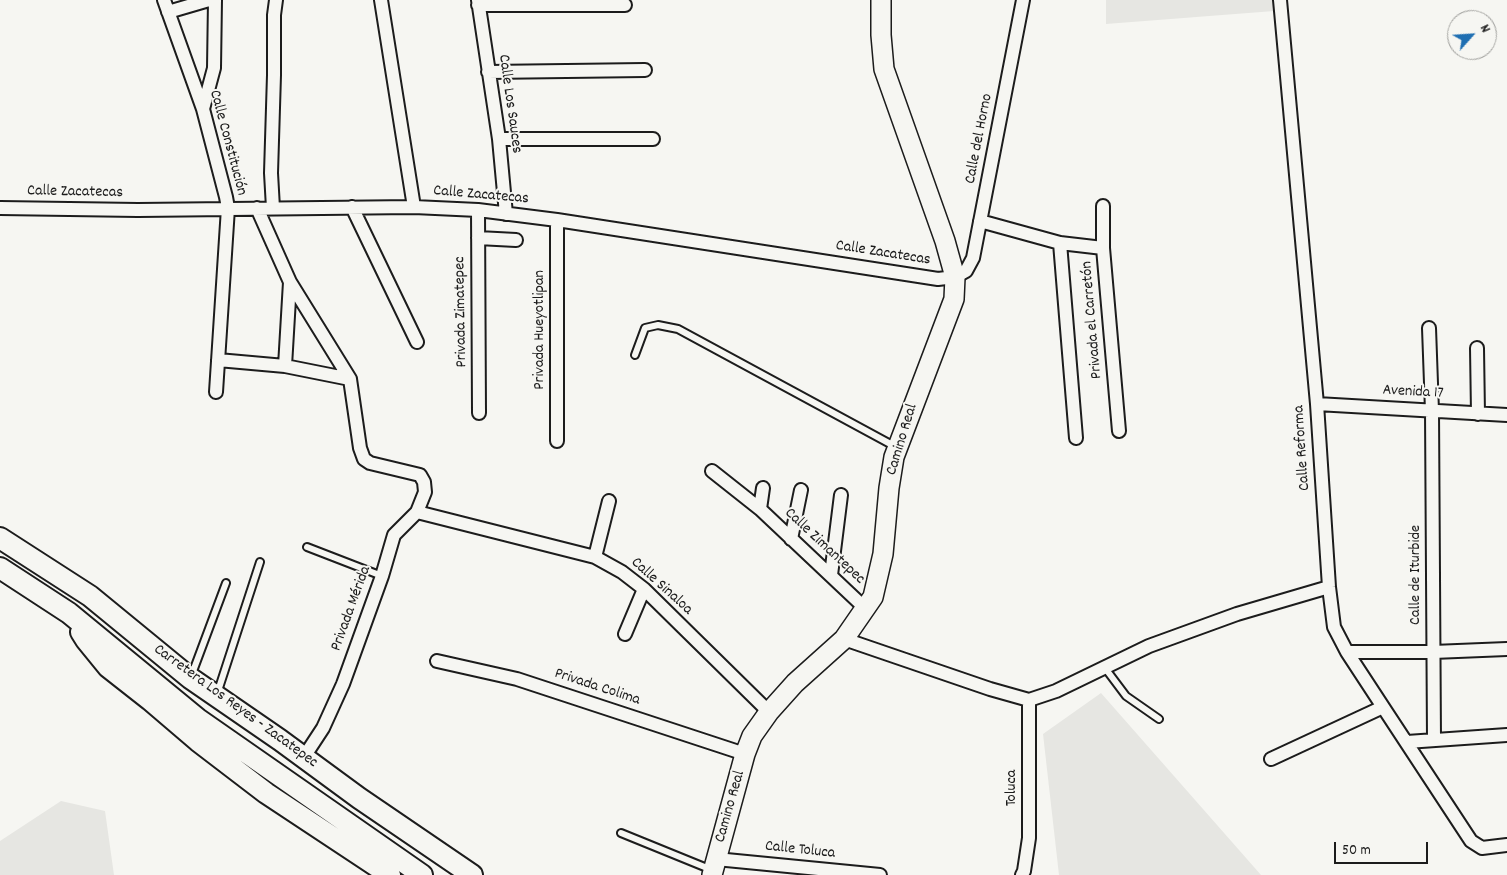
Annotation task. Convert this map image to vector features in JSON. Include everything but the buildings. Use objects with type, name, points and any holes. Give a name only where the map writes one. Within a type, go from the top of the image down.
[{"type":"main road","name":"Camino Real","points":[[714,868],[745,754],[752,736],[769,712],[796,683],[844,639],[873,597],[883,554],[894,457],[954,300],[955,277],[945,241],[884,69],[881,35],[881,0]]},
{"type":"main road","name":"Carretera Los Reyes - Zacatepec","points":[[0,538],[90,596],[190,678],[304,757],[359,798],[472,875]]},
{"type":"main road","name":"Carretera Los Reyes - Zacatepec","points":[[0,568],[69,613],[198,719],[422,875]]},
{"type":"main road","points":[[69,613],[86,640],[108,667],[198,741],[266,793],[390,875]]},
{"type":"street","points":[[166,6],[209,0]]},
{"type":"street","points":[[203,109],[214,68],[215,0]]},
{"type":"street","points":[[273,208],[271,173],[274,15],[276,0]]},
{"type":"street","points":[[381,0],[414,207]]},
{"type":"street","name":"Calle del Horno","points":[[955,277],[966,271],[973,258],[1023,0]]},
{"type":"street","name":"Calle Reforma","points":[[1280,0],[1317,404],[1329,587],[1334,627],[1347,652],[1471,841],[1482,848],[1507,845]]},
{"type":"street","points":[[478,3],[625,5]]},
{"type":"street","name":"Calle Los Sauces","points":[[478,3],[499,139],[506,214]]},
{"type":"street","name":"Calle Constitución","points":[[166,6],[203,109],[228,208],[216,392]]},
{"type":"street","points":[[488,72],[645,70]]},
{"type":"street","points":[[499,139],[653,139]]},
{"type":"street","name":"Privada el Carretón","points":[[1103,206],[1103,248],[1118,431]]},
{"type":"street","points":[[352,207],[417,342]]},
{"type":"street","name":"Calle Zacatecas","points":[[0,208],[138,210],[414,207],[478,210],[556,220],[938,279],[955,277]]},
{"type":"street","points":[[256,208],[290,282],[350,379]]},
{"type":"street","name":"Privada Zimatepec","points":[[478,210],[479,414]]},
{"type":"street","name":"Privada Hueyotlipan","points":[[556,220],[557,441]]},
{"type":"street","points":[[980,221],[1060,243],[1103,248]]},
{"type":"street","points":[[478,238],[516,240]]},
{"type":"street","points":[[1060,243],[1076,438]]},
{"type":"street","points":[[285,366],[290,282]]},
{"type":"street","name":"Calle de Iturbide","points":[[1429,328],[1432,411],[1434,739]]},
{"type":"street","points":[[1476,348],[1478,414]]},
{"type":"street","points":[[218,360],[285,366],[350,379]]},
{"type":"street","name":"Privada Mérida","points":[[304,757],[323,728],[343,684],[382,576],[394,535],[417,512],[425,492],[424,482],[420,475],[370,463],[364,459],[360,448],[350,379]]},
{"type":"street","name":"Avenida 17","points":[[1317,404],[1507,415]]},
{"type":"street","name":"Calle Zimantepec","points":[[712,471],[760,509],[866,608]]},
{"type":"street","points":[[760,509],[763,488]]},
{"type":"street","points":[[791,539],[802,490]]},
{"type":"street","points":[[831,575],[842,495]]},
{"type":"street","points":[[595,557],[609,501]]},
{"type":"street","name":"Calle Sinaloa","points":[[417,512],[595,557],[622,572],[644,589],[769,712]]},
{"type":"street","points":[[844,639],[990,689],[1029,700],[1056,691],[1150,646],[1228,617],[1329,587]]},
{"type":"street","points":[[625,634],[644,589]]},
{"type":"street","points":[[1347,652],[1434,652],[1507,648]]},
{"type":"street","name":"Privada Colima","points":[[437,662],[517,679],[745,754]]},
{"type":"street","name":"Toluca","points":[[1022,875],[1029,838],[1029,700]]},
{"type":"street","points":[[1271,759],[1383,707]]},
{"type":"street","points":[[1407,742],[1507,735]]},
{"type":"street","name":"Calle Toluca","points":[[714,868],[880,875]]},
{"type":"lane","points":[[635,356],[645,328],[658,326],[678,329],[897,448]]},
{"type":"lane","points":[[307,547],[382,576]]},
{"type":"lane","points":[[216,696],[260,562]]},
{"type":"lane","points":[[190,678],[226,583]]},
{"type":"lane","points":[[1105,668],[1126,696],[1159,719]]},
{"type":"lane","points":[[621,833],[714,868]]},
{"type":"shaded area","points":[[1106,0],[1273,0],[1274,11],[1106,24]]},
{"type":"shaded area","points":[[1101,693],[1261,875],[1059,875],[1043,734]]},
{"type":"shaded area","points":[[61,801],[105,811],[114,875],[0,875],[0,841]]}]
